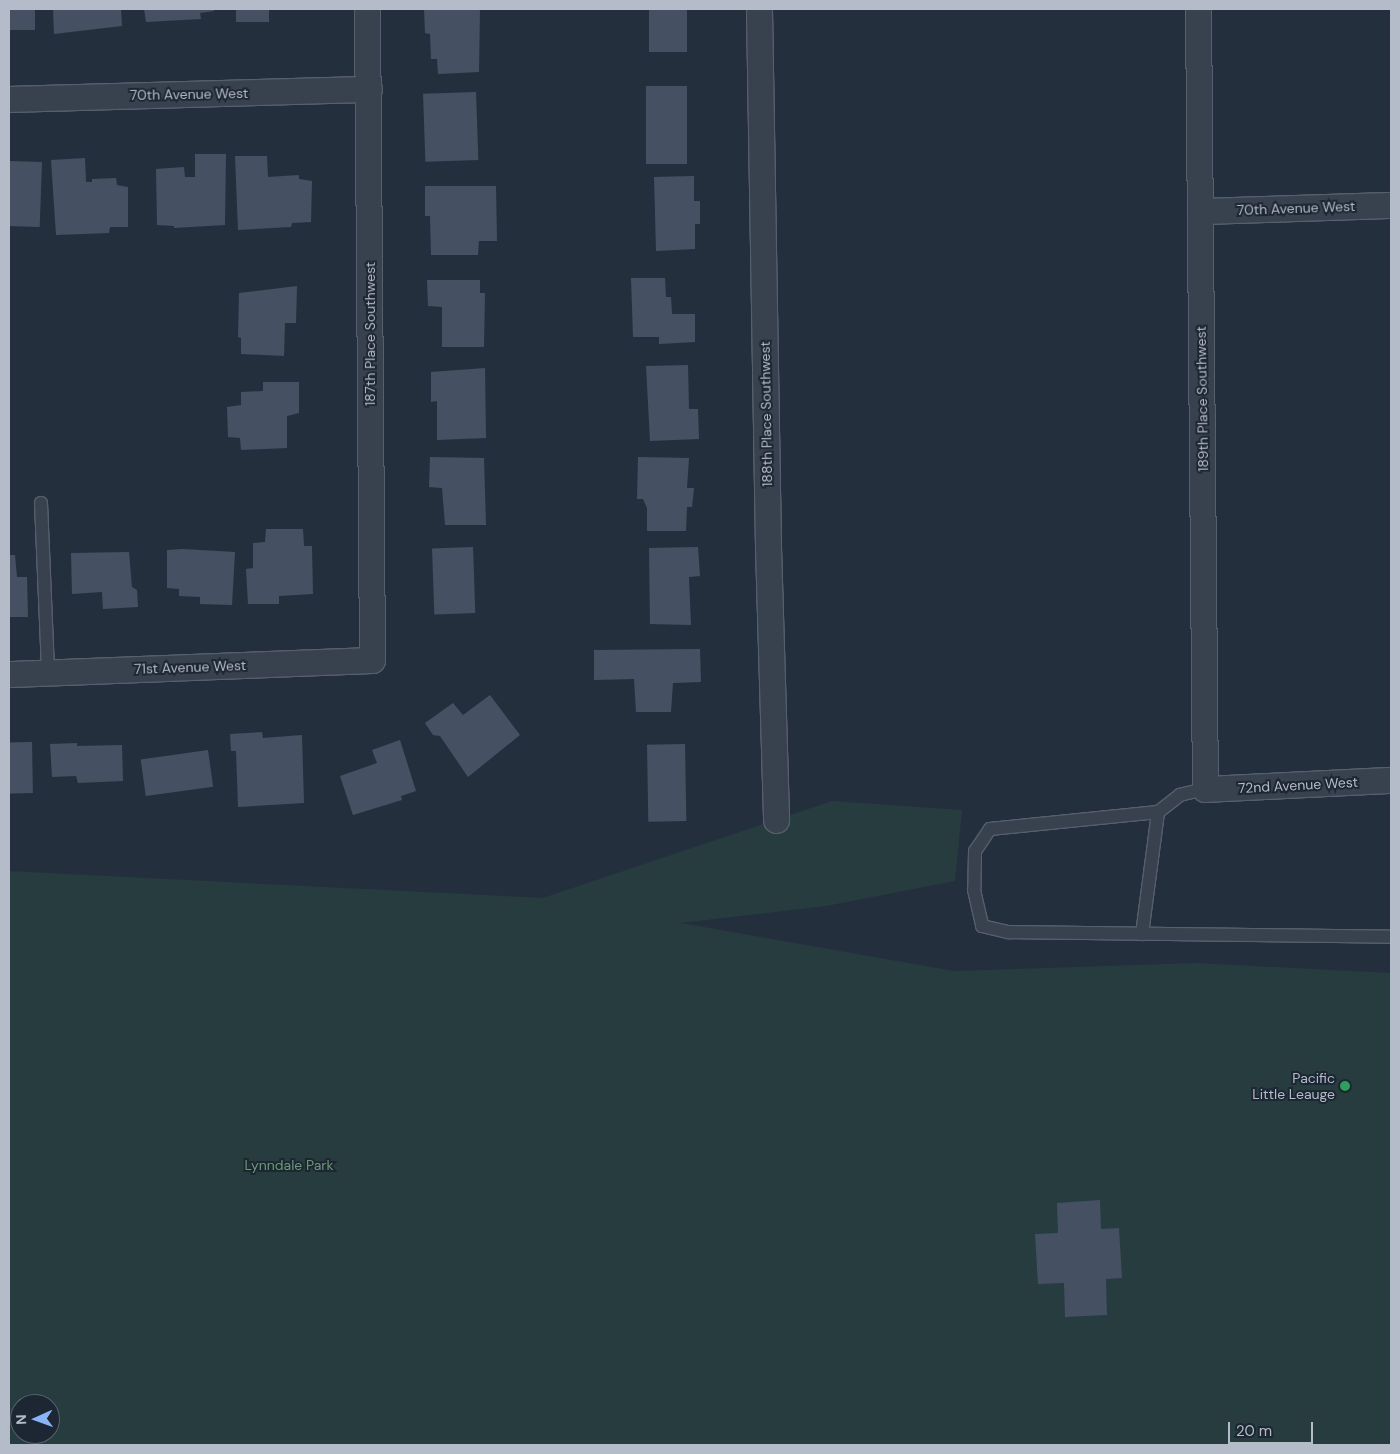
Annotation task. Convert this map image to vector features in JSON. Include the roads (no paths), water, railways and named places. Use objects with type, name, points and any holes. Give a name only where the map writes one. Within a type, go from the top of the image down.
[{"type":"street","name":"187th Place Southwest","points":[[367,9],[372,660]]},
{"type":"street","name":"188th Place Southwest","points":[[759,9],[768,547],[776,820]]},
{"type":"street","name":"189th Place Southwest","points":[[1198,9],[1205,789]]},
{"type":"street","name":"70th Avenue West","points":[[9,98],[369,89]]},
{"type":"street","name":"70th Avenue West","points":[[1200,211],[1391,205]]},
{"type":"street","name":"71st Avenue West","points":[[9,674],[372,660]]},
{"type":"street","name":"72nd Avenue West","points":[[1205,789],[1391,780]]},
{"type":"lane","points":[[41,503],[48,673]]},
{"type":"lane","points":[[1205,789],[1180,795],[1158,812],[990,829],[975,851],[974,890],[982,926],[1008,932],[1391,937]]},
{"type":"lane","points":[[1142,934],[1158,812]]},
{"type":"place","name":"Pacific Little Leauge","points":[[1345,1086]]},
{"type":"park label","name":"Lynndale Park","points":[[289,1165]]}]
